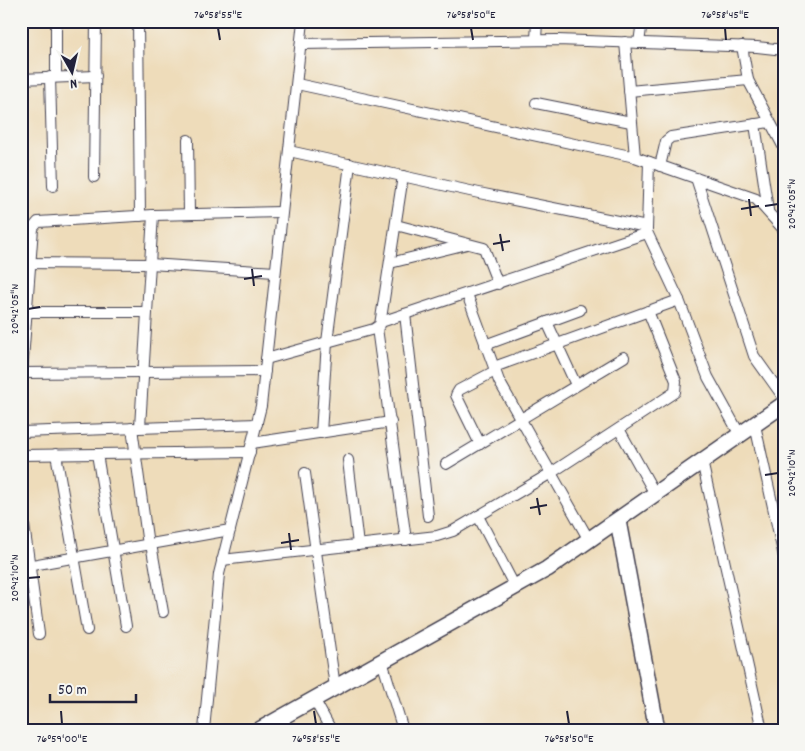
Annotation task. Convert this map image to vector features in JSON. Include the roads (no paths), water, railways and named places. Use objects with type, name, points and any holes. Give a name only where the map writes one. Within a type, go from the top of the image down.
[{"type":"main road","points":[[259,730],[285,723],[314,699],[547,569],[784,404]]},
{"type":"main road","points":[[618,521],[657,730]]},
{"type":"street","points":[[53,186],[53,77],[56,21]]},
{"type":"street","points":[[94,177],[96,21]]},
{"type":"street","points":[[138,21],[140,216]]},
{"type":"street","points":[[204,730],[219,574],[261,406],[281,212],[304,21]]},
{"type":"street","points":[[536,40],[538,21]]},
{"type":"street","points":[[639,42],[642,21]]},
{"type":"street","points":[[301,44],[536,40],[639,42],[783,49],[783,21]]},
{"type":"street","points":[[625,42],[635,157]]},
{"type":"street","points":[[742,46],[748,80],[784,148]]},
{"type":"street","points":[[21,79],[96,76]]},
{"type":"street","points":[[629,91],[748,80]]},
{"type":"street","points":[[297,84],[635,157],[748,195],[756,199],[781,223]]},
{"type":"street","points":[[536,103],[631,122]]},
{"type":"street","points":[[660,166],[666,141],[671,137],[770,122]]},
{"type":"street","points":[[755,124],[768,211]]},
{"type":"street","points":[[188,140],[190,214]]},
{"type":"street","points":[[289,151],[647,229]]},
{"type":"street","points":[[649,162],[647,229],[679,300],[708,376],[740,435]]},
{"type":"street","points":[[321,433],[327,342],[350,164]]},
{"type":"street","points":[[403,176],[379,325],[406,540]]},
{"type":"street","points":[[696,178],[754,356],[784,398]]},
{"type":"street","points":[[264,371],[22,373],[24,327],[27,312],[25,294],[26,263],[34,228],[42,220],[281,212]]},
{"type":"street","points":[[153,215],[143,373],[135,453],[163,612]]},
{"type":"street","points":[[396,226],[481,246],[487,251],[498,284]]},
{"type":"street","points":[[21,228],[34,228]]},
{"type":"street","points":[[266,358],[327,342],[379,325],[405,314],[641,236],[647,229]]},
{"type":"street","points":[[390,263],[470,243]]},
{"type":"street","points":[[26,263],[150,264],[275,272]]},
{"type":"street","points":[[467,294],[494,369],[589,540]]},
{"type":"street","points":[[480,444],[456,395],[459,390],[494,369],[679,300]]},
{"type":"street","points":[[486,345],[580,310]]},
{"type":"street","points":[[27,312],[147,312]]},
{"type":"street","points":[[222,560],[317,551],[445,534],[478,516],[551,473],[677,389],[676,381],[648,312]]},
{"type":"street","points":[[405,314],[428,516]]},
{"type":"street","points":[[548,322],[576,385]]},
{"type":"street","points":[[446,464],[624,357]]},
{"type":"street","points":[[21,456],[250,448],[321,433],[390,422]]},
{"type":"street","points":[[21,432],[256,424]]},
{"type":"street","points":[[755,424],[779,511],[784,557]]},
{"type":"street","points":[[619,428],[655,494]]},
{"type":"street","points":[[56,454],[87,630]]},
{"type":"street","points":[[97,454],[126,626]]},
{"type":"street","points":[[348,460],[358,546]]},
{"type":"street","points":[[702,461],[762,730]]},
{"type":"street","points":[[305,473],[335,687]]},
{"type":"street","points":[[21,503],[25,567],[38,634]]},
{"type":"street","points":[[478,516],[516,586]]},
{"type":"street","points":[[25,567],[230,530]]},
{"type":"street","points":[[382,661],[403,730]]},
{"type":"street","points":[[314,699],[331,730]]}]
